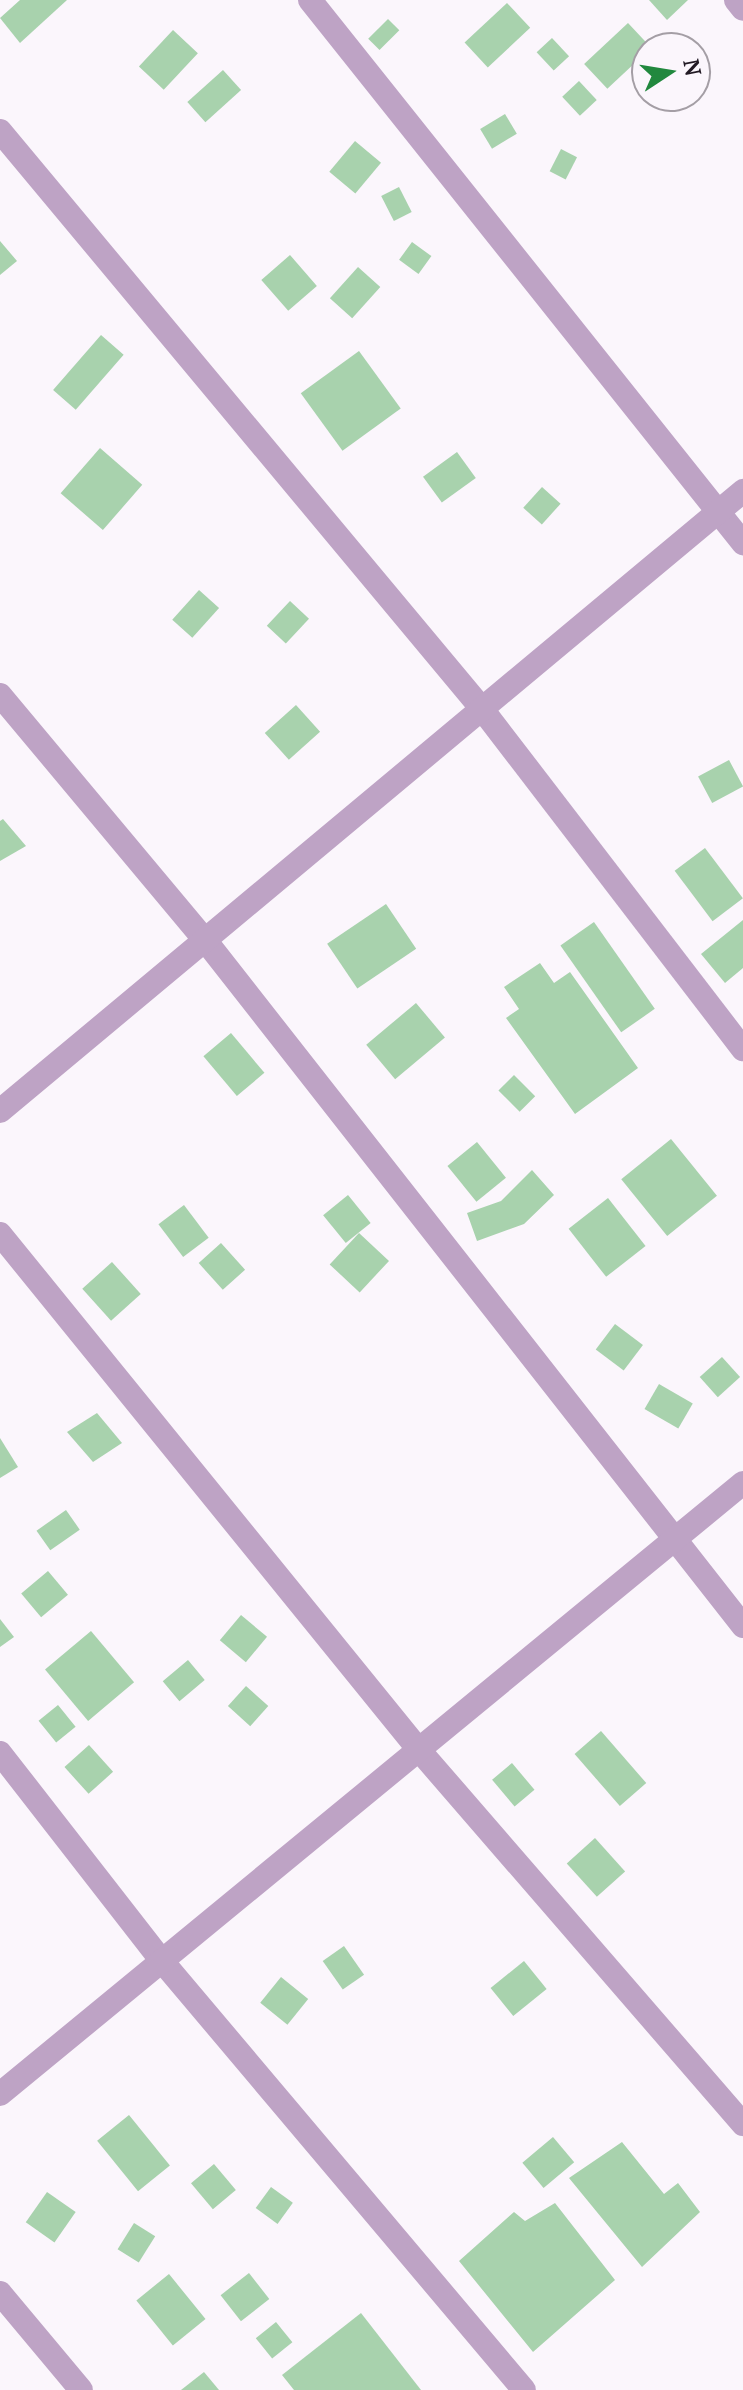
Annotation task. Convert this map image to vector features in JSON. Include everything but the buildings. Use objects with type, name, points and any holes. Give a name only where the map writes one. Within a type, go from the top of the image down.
[{"type":"street","points":[[310,0],[743,543]]},
{"type":"street","points":[[736,0],[743,9]]},
{"type":"street","points":[[0,131],[482,709],[743,1049]]},
{"type":"street","points":[[0,1111],[743,491]]},
{"type":"street","points":[[0,695],[205,940],[672,1542],[743,1626]]},
{"type":"street","points":[[0,1234],[419,1750],[743,2124]]},
{"type":"street","points":[[0,2094],[743,1483]]},
{"type":"street","points":[[0,1753],[162,1961],[524,2390]]},
{"type":"street","points":[[0,2293],[81,2390]]}]
